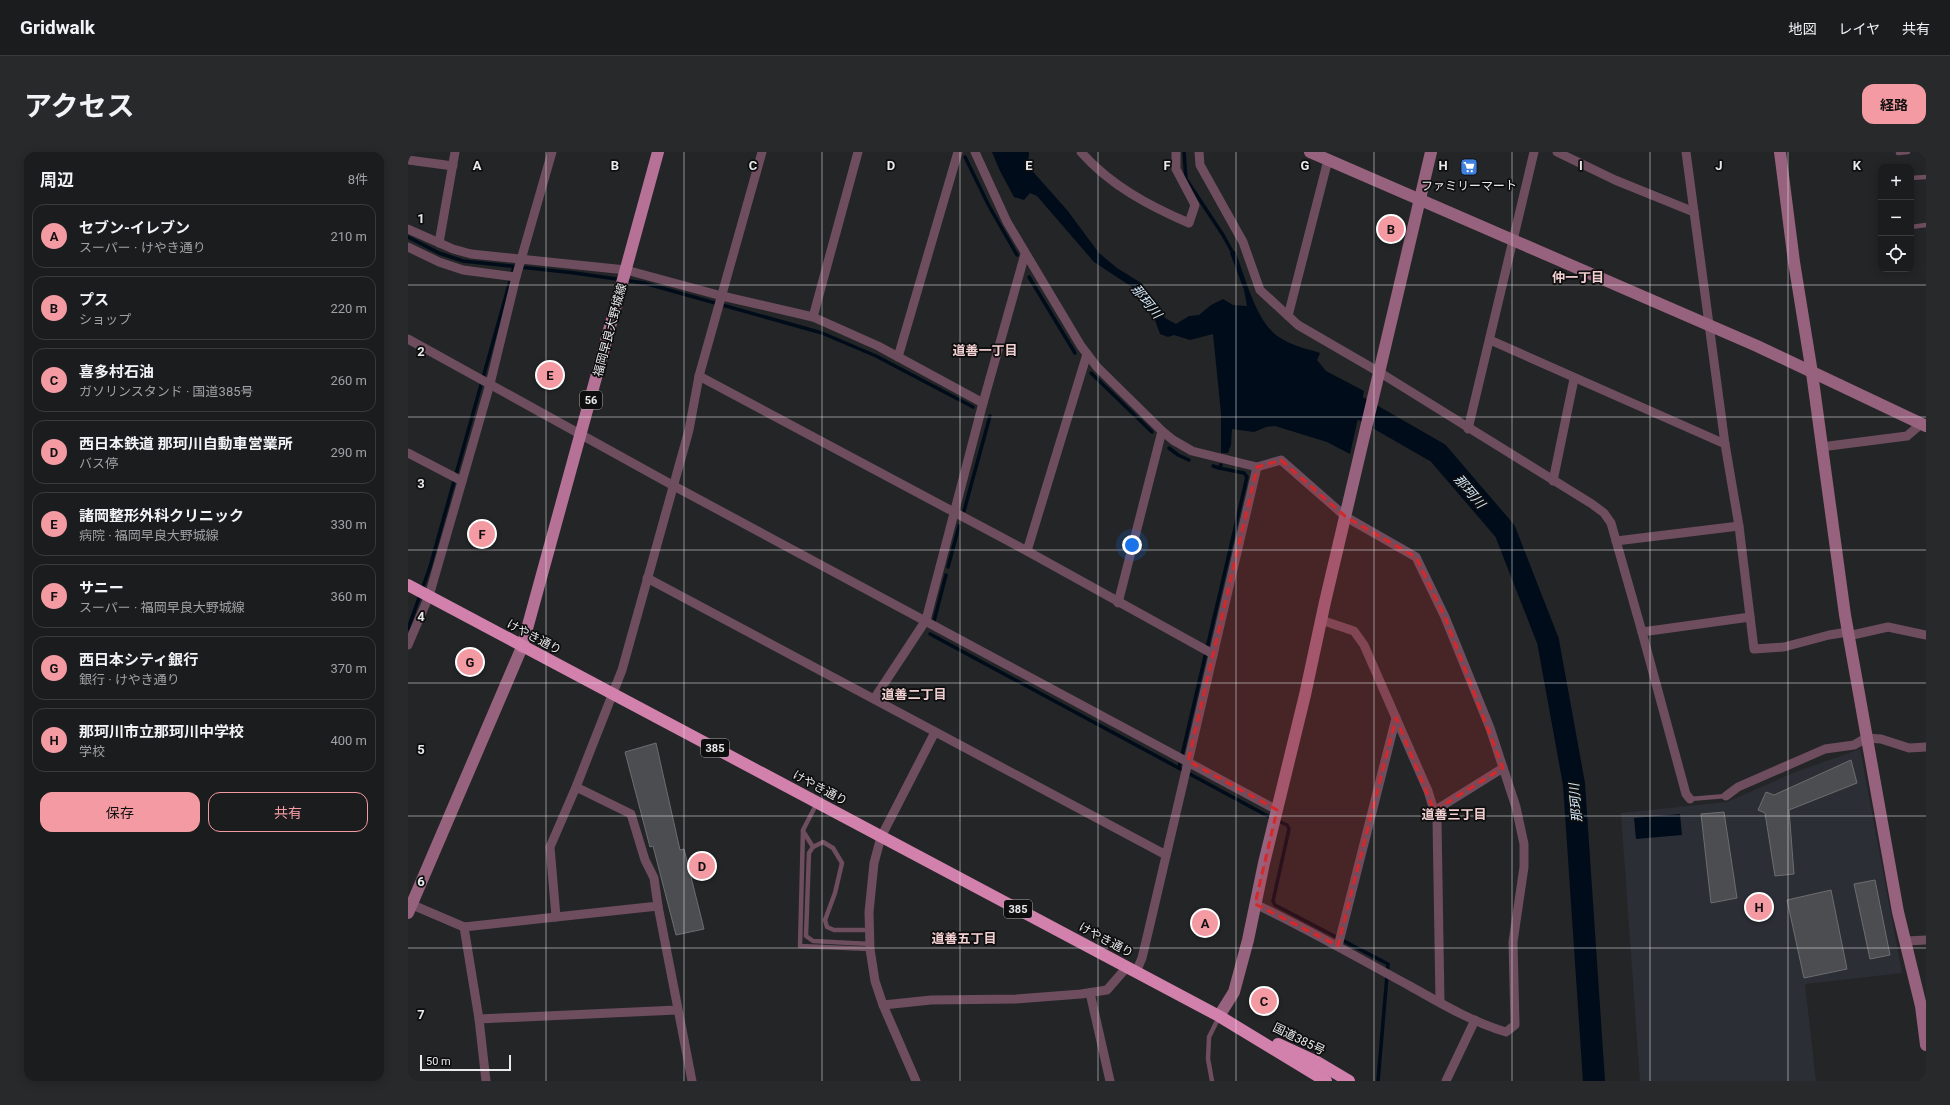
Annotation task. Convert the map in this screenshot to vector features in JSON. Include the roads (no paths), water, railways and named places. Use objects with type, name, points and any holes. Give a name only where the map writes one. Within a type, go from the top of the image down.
[{"type":"highway","name":"けやき通り","points":[[408,585],[522,647],[1219,1016]]},
{"type":"highway","name":"国道385号","points":[[1219,1016],[1311,1077],[1326,1081]]},
{"type":"highway","name":"国道385号","points":[[1219,1016],[1317,1062],[1349,1081]]},
{"type":"main road","name":"福岡早良大野城線","points":[[522,647],[658,152]]},
{"type":"street","points":[[439,243],[455,152]]},
{"type":"street","points":[[408,645],[429,596],[490,384],[516,277],[552,152]]},
{"type":"street","points":[[556,917],[550,847],[576,787],[622,670],[674,486],[688,430],[699,376],[762,152]]},
{"type":"street","points":[[813,317],[858,152]]},
{"type":"street","points":[[898,357],[958,152]]},
{"type":"street","points":[[975,152],[1007,222],[1087,354],[1097,367],[1162,431],[1173,440],[1192,451],[1257,467],[1281,460],[1347,514],[1416,557],[1446,616],[1480,701],[1516,807],[1524,844],[1524,867],[1513,942],[1515,1026],[1506,1032],[1492,1028],[1475,1020],[1338,946],[1256,904]]},
{"type":"street","points":[[1081,152],[1091,164],[1131,194],[1157,210],[1189,223],[1195,205],[1176,169],[1176,152]]},
{"type":"street","points":[[1199,152],[1200,165],[1243,242],[1260,290],[1298,325],[1378,377],[1468,429],[1592,504],[1604,513],[1611,523],[1686,794],[1690,799]]},
{"type":"street","points":[[1310,152],[1757,346],[1812,374],[1923,425]]},
{"type":"street","points":[[1219,1016],[1234,992],[1248,940],[1321,620],[1431,152]]},
{"type":"street","points":[[1468,429],[1534,152]]},
{"type":"street","points":[[1557,152],[1615,180],[1694,212]]},
{"type":"street","points":[[1686,152],[1725,444],[1739,526],[1754,649],[1784,648],[1829,635],[1848,634],[1888,627],[1926,635]]},
{"type":"street","points":[[1780,152],[1794,262],[1812,374],[1848,634],[1898,912],[1921,1006],[1926,1045]]},
{"type":"street","points":[[408,160],[453,166]]},
{"type":"street","points":[[1288,316],[1328,160]]},
{"type":"street","points":[[408,229],[439,243],[471,254],[626,270],[722,296],[813,317],[852,334],[898,357],[983,403]]},
{"type":"street","points":[[408,247],[439,262],[463,270],[516,277]]},
{"type":"street","points":[[874,699],[926,620],[953,513],[1025,254]]},
{"type":"street","points":[[408,339],[581,433],[674,486],[926,620],[1277,810]]},
{"type":"street","points":[[1490,340],[1725,444]]},
{"type":"street","points":[[1027,551],[1087,354]]},
{"type":"street","points":[[699,376],[953,513],[1027,551],[1118,603],[1213,654]]},
{"type":"street","points":[[1553,481],[1574,378]]},
{"type":"street","points":[[1821,447],[1907,436],[1923,425]]},
{"type":"street","points":[[1118,603],[1162,431]]},
{"type":"street","points":[[408,453],[462,481]]},
{"type":"street","points":[[883,1005],[931,1000],[1016,999],[1090,993],[1108,990],[1142,958],[1257,467]]},
{"type":"street","points":[[1616,541],[1739,526]]},
{"type":"street","points":[[647,578],[1166,855]]},
{"type":"street","points":[[1642,632],[1750,617]]},
{"type":"street","points":[[1321,620],[1354,631],[1364,645],[1428,791],[1434,810],[1437,820],[1440,1002]]},
{"type":"street","points":[[522,647],[409,907],[464,927],[658,906]]},
{"type":"street","points":[[1338,946],[1396,718]]},
{"type":"street","points":[[916,1081],[883,1005],[875,981],[870,947],[869,912],[874,864],[881,837],[935,732]]},
{"type":"street","points":[[1726,796],[1738,787],[1825,749],[1854,745],[1866,738],[1881,739],[1909,748],[1926,747]]},
{"type":"street","points":[[1434,810],[1503,768]]},
{"type":"street","points":[[576,787],[630,814],[645,860],[654,878],[677,1010],[692,1081]]},
{"type":"street","points":[[464,927],[479,1019],[486,1081]]},
{"type":"street","points":[[1906,941],[1926,940]]},
{"type":"street","points":[[1090,993],[1110,1081]]},
{"type":"street","points":[[479,1019],[677,1010]]},
{"type":"street","points":[[1446,1081],[1475,1020]]},
{"type":"lane","points":[[1898,153],[1908,152]]},
{"type":"lane","points":[[1914,178],[1926,177]]},
{"type":"lane","points":[[1914,226],[1926,225]]},
{"type":"lane","points":[[1690,799],[1726,796]]},
{"type":"lane","points":[[818,803],[803,830],[800,946],[870,947]]},
{"type":"lane","points":[[803,830],[812,847]]},
{"type":"lane","points":[[802,869],[812,847],[823,842],[833,848],[842,863],[836,892],[825,920],[827,927],[834,930],[870,930]]},
{"type":"lane","points":[[809,853],[806,936],[813,941],[870,947]]},
{"type":"lane","points":[[1212,1081],[1208,1059],[1209,1037],[1219,1016]]},
{"type":"water","points":[[992,152],[1029,152],[1028,166],[1067,210],[1099,253],[1117,268],[1141,283],[1165,318],[1176,324],[1189,316],[1199,315],[1211,305],[1223,299],[1233,305],[1247,306],[1244,290],[1230,253],[1235,251],[1253,300],[1265,323],[1273,332],[1291,344],[1320,353],[1317,360],[1326,371],[1364,391],[1350,454],[1327,442],[1275,426],[1266,427],[1254,432],[1232,429],[1231,445],[1228,453],[1221,453],[1221,413],[1213,334],[1190,340],[1174,335],[1168,337],[1160,334],[1155,320],[1132,287],[1094,262],[1037,196],[1030,193],[1024,200],[1014,197]]},
{"type":"water","points":[[1680,814],[1682,835],[1636,839],[1634,818]]},
{"type":"waterway","points":[[1184,152],[1186,179],[1223,235],[1234,255]]},
{"type":"waterway","points":[[965,157],[989,206],[1017,255]]},
{"type":"waterway","points":[[408,237],[439,253],[463,261],[575,273],[644,283],[822,333],[876,356],[973,407]]},
{"type":"waterway","points":[[408,629],[430,567],[514,267]]},
{"type":"waterway","points":[[1029,277],[1075,353]]},
{"type":"waterway","points":[[1091,373],[1152,432]]},
{"type":"waterway","name":"那珂川","points":[[1332,397],[1344,399],[1438,453],[1505,531],[1548,641],[1574,784],[1594,1081]]},
{"type":"waterway","points":[[964,511],[990,416]]},
{"type":"waterway","points":[[1169,448],[1178,455],[1189,460]]},
{"type":"waterway","points":[[1179,768],[1247,477],[1244,473],[1219,468],[1221,465]]},
{"type":"waterway","points":[[1213,466],[1219,468]]},
{"type":"waterway","points":[[948,567],[959,526]]},
{"type":"waterway","points":[[934,621],[946,575]]},
{"type":"waterway","points":[[930,634],[1287,825],[1289,829],[1273,901],[1275,905],[1388,964],[1378,1081]]},
{"type":"place","name":"ファミリーマート","points":[[1469,167]]},
{"type":"place","name":"プス","points":[[1391,229]]},
{"type":"place","name":"諸岡整形外科クリニック","points":[[550,375]]},
{"type":"place","name":"サニー","points":[[482,534]]},
{"type":"place","name":"西日本シティ銀行","points":[[470,662]]},
{"type":"place","name":"西日本鉄道 那珂川自動車営業所","points":[[702,866]]},
{"type":"place","name":"那珂川市立那珂川中学校","points":[[1759,907]]},
{"type":"place","name":"セブン-イレブン","points":[[1205,923]]},
{"type":"place","name":"喜多村石油","points":[[1264,1001]]},
{"type":"district","name":"仲一丁目","points":[[1578,277]]},
{"type":"district","name":"道善一丁目","points":[[985,350]]},
{"type":"district","name":"道善二丁目","points":[[914,694]]},
{"type":"district","name":"道善三丁目","points":[[1454,814]]},
{"type":"district","name":"道善五丁目","points":[[964,938]]}]
